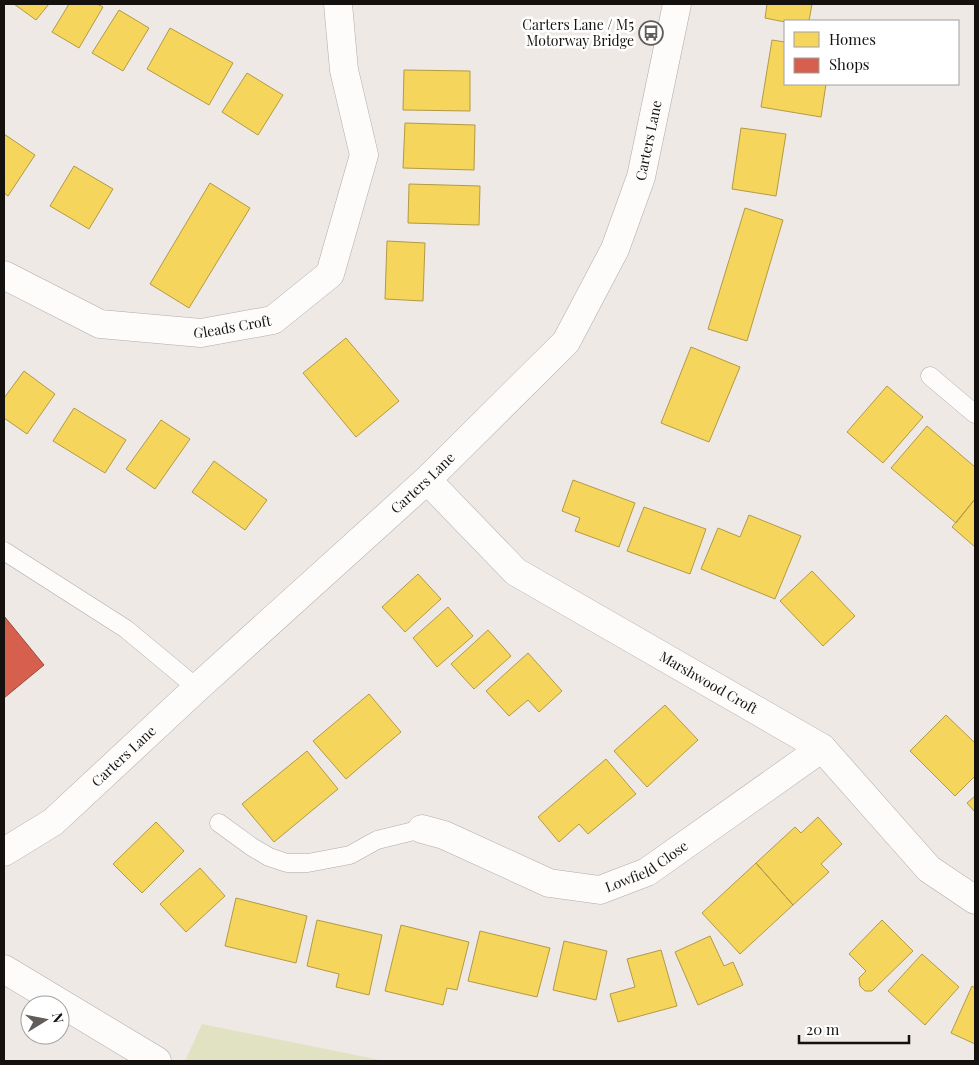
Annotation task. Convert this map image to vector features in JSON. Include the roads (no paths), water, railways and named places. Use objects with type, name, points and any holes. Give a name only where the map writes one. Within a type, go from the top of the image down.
[{"type":"street","name":"Gleads Croft","points":[[4,275],[100,324],[201,333],[273,320],[330,274],[364,155],[344,70],[338,4]]},
{"type":"street","name":"Carters Lane","points":[[4,852],[53,822],[197,688],[427,480],[566,342],[615,249],[641,176],[677,4]]},
{"type":"street","name":"Marshwood Croft","points":[[427,480],[516,572],[822,748],[929,869],[975,900]]},
{"type":"street","name":"Lowfield Close","points":[[422,830],[444,835],[549,883],[600,890],[647,872],[822,748]]},
{"type":"street","points":[[4,969],[158,1061]]},
{"type":"lane","points":[[930,376],[975,414]]},
{"type":"lane","points":[[4,551],[126,629],[197,688]]},
{"type":"lane","points":[[219,823],[269,857],[287,863],[308,864],[350,854],[377,840],[422,830]]},
{"type":"place","name":"Carters Lane / M5 Motorway Bridge","points":[[651,33]]}]
